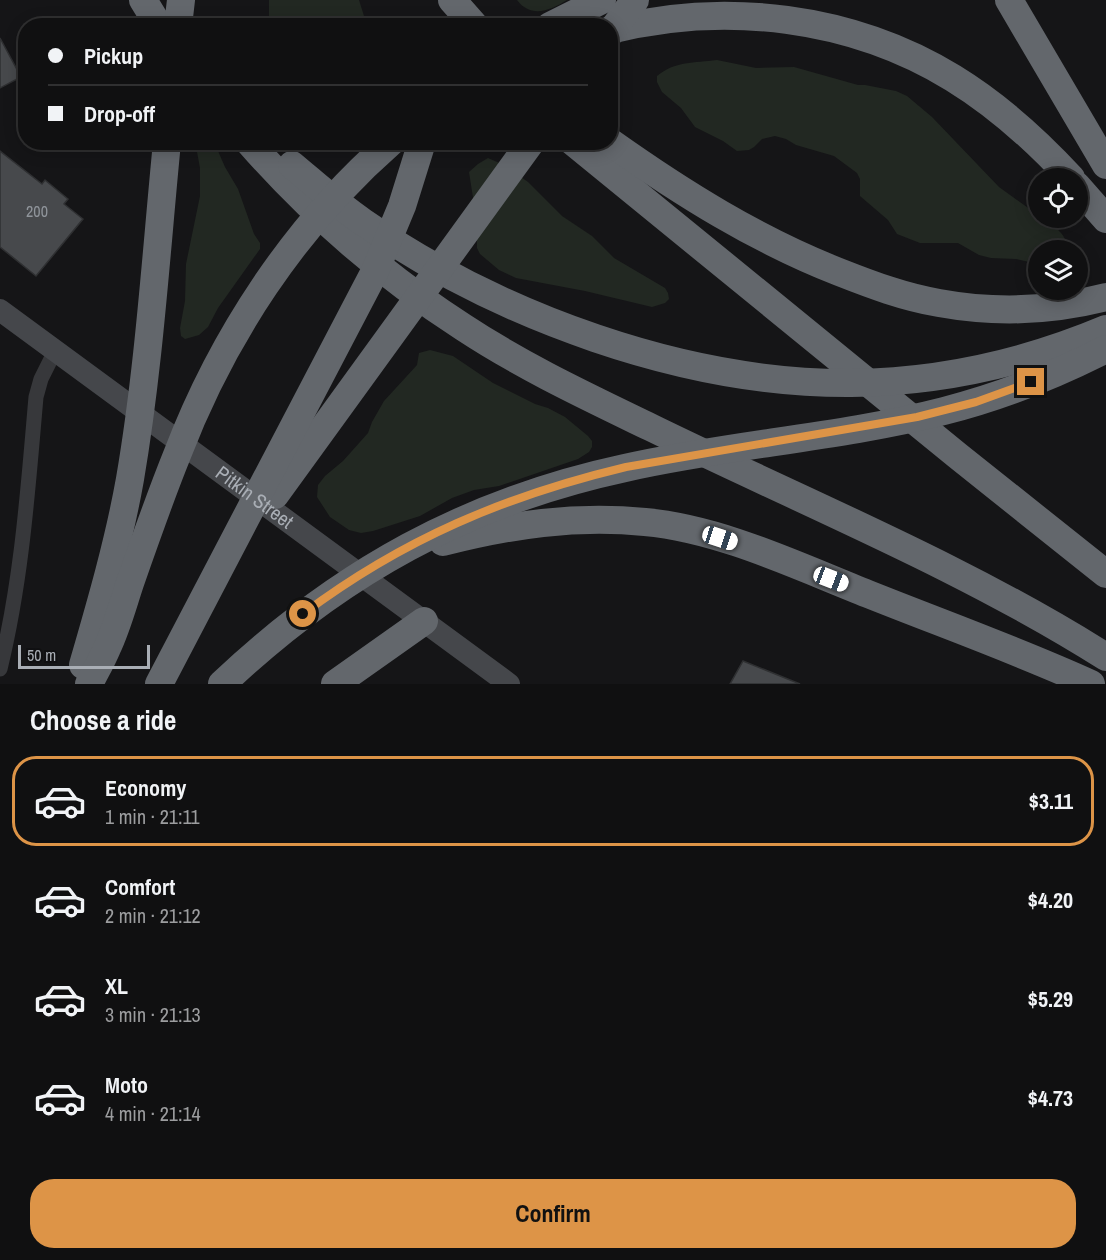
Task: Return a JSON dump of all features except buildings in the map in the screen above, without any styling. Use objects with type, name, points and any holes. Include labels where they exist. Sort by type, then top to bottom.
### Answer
[{"type":"highway","points":[[143,0],[154,18]]},
{"type":"highway","points":[[179,18],[181,0]]},
{"type":"highway","points":[[433,0],[448,18]]},
{"type":"highway","points":[[446,18],[447,0]]},
{"type":"highway","points":[[452,0],[468,18]]},
{"type":"highway","points":[[566,18],[602,0]]},
{"type":"highway","points":[[618,22],[635,0]]},
{"type":"highway","points":[[1009,0],[1106,165]]},
{"type":"highway","points":[[618,30],[648,22],[680,18],[738,16],[769,17],[801,22],[853,34],[917,58],[962,84],[1014,123],[1061,168]]},
{"type":"highway","points":[[618,147],[679,189],[749,230],[828,268],[895,292],[948,304],[997,309],[1058,306],[1106,297]]},
{"type":"highway","points":[[78,684],[116,544],[130,479],[143,386],[166,150]]},
{"type":"highway","points":[[257,150],[313,209],[356,247],[428,304],[486,342],[636,421],[955,572],[1044,620],[1106,657]]},
{"type":"highway","points":[[276,150],[342,206],[381,234],[448,274],[516,307],[585,334],[658,356],[731,372],[795,381],[852,383],[927,378],[1004,363],[1106,329]]},
{"type":"highway","points":[[88,684],[108,647],[173,465],[210,377],[266,285],[302,237],[347,185],[383,150]]},
{"type":"highway","points":[[159,684],[191,622],[274,481],[390,236],[420,150]]},
{"type":"highway","points":[[274,481],[380,349],[525,150]]},
{"type":"highway","points":[[583,150],[1106,574]]},
{"type":"highway","points":[[1088,199],[1106,219]]},
{"type":"highway","points":[[222,684],[274,637],[332,593],[387,558],[446,527],[494,507],[563,483],[626,467],[880,424],[963,406],[1044,377],[1106,349]]},
{"type":"highway","points":[[387,558],[481,533],[551,521],[613,519],[676,526],[758,551],[1091,684]]},
{"type":"highway","points":[[335,684],[424,621]]},
{"type":"main road","name":"Pitkin Street","points":[[0,310],[509,684]]},
{"type":"street","points":[[0,669],[19,571],[36,397],[41,379],[55,351]]},
{"type":"shaded area","points":[[269,0],[359,0],[364,16],[363,18],[269,18]]},
{"type":"shaded area","points":[[517,0],[567,0],[554,7],[535,11],[523,6]]},
{"type":"shaded area","points":[[717,60],[756,68],[794,67],[858,85],[896,91],[907,96],[932,117],[999,187],[1028,208],[1028,228],[1055,228],[1065,240],[1028,240],[1028,262],[979,255],[958,243],[920,243],[897,234],[888,220],[860,196],[860,179],[857,173],[834,156],[775,136],[762,139],[749,150],[737,151],[695,127],[681,108],[662,92],[657,82],[657,76],[664,71],[685,63]]},
{"type":"shaded area","points":[[198,150],[218,151],[238,189],[254,234],[260,243],[260,249],[218,308],[208,327],[199,335],[185,339],[181,336],[180,328],[185,301],[186,264],[200,196],[200,168]]},
{"type":"shaded area","points":[[488,158],[504,165],[528,182],[562,216],[592,236],[614,258],[665,288],[669,299],[665,303],[652,307],[516,278],[499,270],[480,254],[477,248],[477,223],[469,172]]},
{"type":"shaded area","points":[[430,350],[453,356],[493,383],[565,417],[588,436],[592,441],[592,447],[589,452],[578,459],[499,486],[474,490],[452,498],[420,516],[373,531],[361,533],[349,530],[330,517],[317,497],[318,485],[368,433],[384,401],[417,365],[419,353]]},
{"type":"route","points":[[303,614],[383,560],[414,543],[472,515],[540,491],[626,467],[930,414],[976,402],[1031,382]]}]
